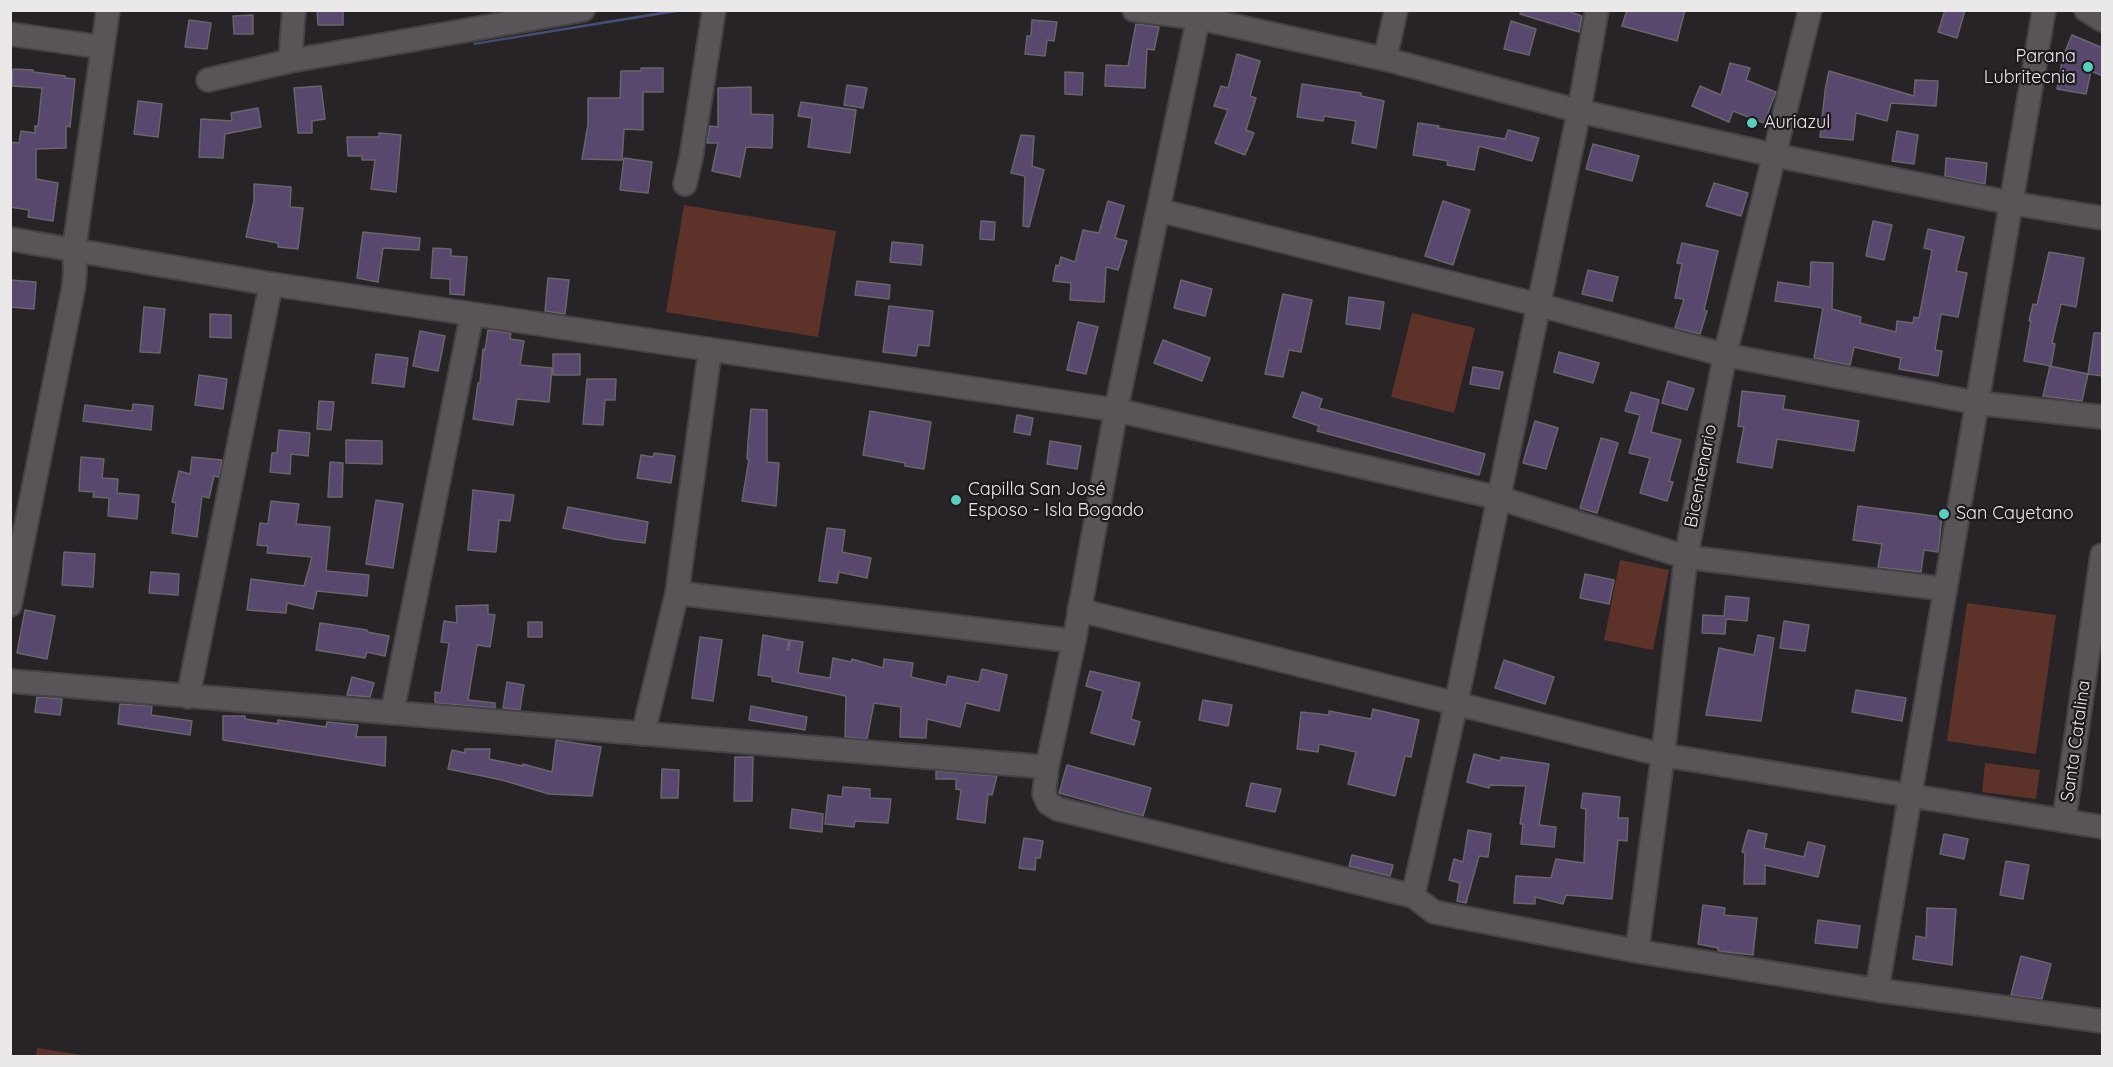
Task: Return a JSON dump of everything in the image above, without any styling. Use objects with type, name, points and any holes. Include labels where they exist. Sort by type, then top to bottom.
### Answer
[{"type":"street","points":[[10,605],[74,285],[74,249],[108,10]]},
{"type":"street","points":[[290,62],[294,10]]},
{"type":"street","points":[[208,80],[290,62],[583,10]]},
{"type":"street","points":[[686,184],[714,10]]},
{"type":"street","points":[[1134,10],[1200,14],[1385,59],[1579,111],[1774,156],[2103,218]]},
{"type":"street","points":[[1385,59],[1396,10]]},
{"type":"street","points":[[1413,896],[1456,704],[1539,305],[1579,111],[1597,10]]},
{"type":"street","name":"Bicentenario","points":[[1637,951],[1686,557],[1725,355],[1810,10]]},
{"type":"street","points":[[1877,990],[2044,10]]},
{"type":"street","points":[[1200,14],[1116,410],[1074,641],[1047,767],[1044,794],[1048,803],[1058,809],[1413,896],[1434,912],[1637,951],[1877,990],[2103,1021]]},
{"type":"street","points":[[10,34],[101,47]]},
{"type":"street","points":[[1158,210],[1539,305],[1725,355],[1978,403],[2103,417]]},
{"type":"street","points":[[10,239],[271,284],[1116,410],[1498,498],[1686,557],[1945,589]]},
{"type":"street","points":[[188,697],[271,284]]},
{"type":"street","points":[[392,713],[472,314]]},
{"type":"street","points":[[643,734],[677,593],[710,350]]},
{"type":"street","name":"Santa Catalina","points":[[2064,821],[2098,620],[2103,555]]},
{"type":"street","points":[[677,593],[1074,641]]},
{"type":"street","points":[[1079,610],[1663,755],[2103,827]]},
{"type":"street","points":[[10,681],[1047,767]]},
{"type":"shaded area","points":[[684,205],[836,231],[818,337],[666,312]]},
{"type":"shaded area","points":[[1412,313],[1475,328],[1454,413],[1391,397]]},
{"type":"shaded area","points":[[1620,560],[1669,570],[1653,650],[1604,640]]},
{"type":"shaded area","points":[[1967,603],[2056,615],[2036,754],[1947,741]]},
{"type":"shaded area","points":[[1985,763],[2040,770],[2036,799],[1982,792]]},
{"type":"shaded area","points":[[37,1048],[90,1056],[36,1056]]},
{"type":"water","points":[[672,10],[684,11],[474,45],[473,43]]},
{"type":"building","points":[[317,10],[343,10],[343,25],[318,25]]},
{"type":"building","points":[[1521,10],[1564,10],[1582,16],[1579,32],[1520,14]]},
{"type":"building","points":[[1627,10],[1685,10],[1677,41],[1622,26]]},
{"type":"building","points":[[1945,10],[1965,10],[1957,38],[1938,32]]},
{"type":"building","points":[[253,15],[253,34],[234,34],[233,16]]},
{"type":"building","points":[[189,20],[211,23],[207,49],[185,47]]},
{"type":"building","points":[[1032,20],[1057,22],[1054,41],[1047,40],[1045,56],[1025,54],[1027,36],[1031,36]]},
{"type":"building","points":[[1511,21],[1536,29],[1529,55],[1504,49]]},
{"type":"building","points":[[1136,24],[1159,27],[1154,50],[1147,49],[1145,88],[1105,86],[1106,65],[1128,66]]},
{"type":"building","points":[[2072,35],[2103,48],[2103,76],[2091,71],[2086,94],[2057,89],[2063,57]]},
{"type":"building","points":[[1237,54],[1260,61],[1250,96],[1256,98],[1246,130],[1254,133],[1245,155],[1215,143],[1228,110],[1214,106],[1221,86],[1228,88]]},
{"type":"building","points":[[1730,63],[1750,68],[1746,80],[1776,92],[1764,123],[1733,111],[1729,122],[1692,106],[1700,86],[1721,95]]},
{"type":"building","points":[[641,68],[663,68],[663,92],[643,92],[643,130],[624,129],[622,160],[582,159],[588,125],[588,98],[620,98],[621,71],[641,71]]},
{"type":"building","points":[[13,69],[33,70],[33,72],[75,79],[70,127],[66,126],[66,148],[36,149],[36,179],[58,183],[53,221],[28,217],[29,210],[10,207],[10,142],[19,143],[21,131],[35,133],[35,126],[38,126],[42,88],[12,86]]},
{"type":"building","points":[[1829,71],[1914,96],[1915,80],[1938,81],[1936,106],[1891,103],[1887,121],[1856,113],[1853,140],[1820,137]]},
{"type":"building","points":[[1065,72],[1083,73],[1082,95],[1065,94]]},
{"type":"building","points":[[1302,84],[1361,93],[1361,96],[1384,101],[1376,148],[1352,143],[1356,121],[1324,116],[1323,121],[1297,117]]},
{"type":"building","points":[[847,85],[867,88],[863,108],[844,105]]},
{"type":"building","points":[[321,86],[325,119],[312,121],[312,133],[298,133],[294,88]]},
{"type":"building","points":[[751,87],[751,114],[773,115],[772,148],[746,147],[740,177],[712,171],[718,143],[707,143],[710,126],[718,127],[718,88]]},
{"type":"building","points":[[138,101],[162,104],[158,137],[134,134]]},
{"type":"building","points":[[801,102],[856,110],[850,153],[808,147],[812,118],[798,116]]},
{"type":"building","points":[[258,108],[261,127],[225,134],[223,158],[199,157],[201,119],[232,121],[231,113]]},
{"type":"building","points":[[1418,123],[1505,139],[1508,130],[1539,138],[1532,161],[1479,146],[1474,170],[1447,165],[1448,161],[1413,155]]},
{"type":"building","points":[[1897,131],[1918,135],[1914,164],[1892,161]]},
{"type":"building","points":[[379,133],[401,135],[396,192],[371,189],[375,160],[362,160],[362,156],[348,156],[347,137],[379,137]]},
{"type":"building","points":[[1021,135],[1034,136],[1032,166],[1044,170],[1029,227],[1023,226],[1025,176],[1011,173]]},
{"type":"building","points":[[1593,144],[1639,156],[1632,181],[1586,169]]},
{"type":"building","points":[[624,158],[652,162],[648,193],[620,190]]},
{"type":"building","points":[[1946,158],[1987,163],[1985,184],[1945,176]]},
{"type":"building","points":[[1714,183],[1748,193],[1741,216],[1706,206]]},
{"type":"building","points":[[254,184],[291,187],[290,207],[303,208],[298,249],[278,247],[278,243],[246,237],[254,201]]},
{"type":"building","points":[[1108,201],[1124,206],[1115,238],[1127,241],[1118,270],[1106,267],[1104,302],[1070,300],[1071,283],[1053,281],[1056,265],[1059,266],[1061,257],[1075,262],[1083,230],[1099,233]]},
{"type":"building","points":[[1443,201],[1470,210],[1453,265],[1425,256]]},
{"type":"building","points":[[981,221],[995,222],[994,240],[980,239]]},
{"type":"building","points":[[1873,221],[1892,225],[1884,260],[1866,256]]},
{"type":"building","points":[[1928,229],[1964,237],[1956,271],[1967,273],[1958,317],[1941,314],[1935,350],[1942,351],[1938,376],[1899,369],[1901,358],[1854,347],[1850,365],[1814,358],[1823,308],[1775,301],[1778,282],[1810,287],[1811,262],[1833,263],[1832,309],[1861,317],[1860,323],[1896,332],[1897,321],[1913,323],[1914,317],[1919,318],[1932,250],[1924,248]]},
{"type":"building","points":[[363,232],[420,238],[419,250],[383,248],[378,282],[357,278]]},
{"type":"building","points":[[892,242],[923,245],[921,265],[890,262]]},
{"type":"building","points":[[1682,243],[1718,251],[1704,310],[1707,311],[1700,334],[1675,328],[1684,299],[1675,298],[1682,264],[1677,263]]},
{"type":"building","points":[[433,248],[451,249],[451,256],[467,257],[464,295],[450,294],[450,279],[431,278]]},
{"type":"building","points":[[2049,252],[2084,258],[2076,307],[2061,304],[2052,343],[2055,344],[2051,366],[2024,361],[2031,321],[2029,321],[2033,304],[2037,305]]},
{"type":"building","points":[[1588,270],[1618,277],[1612,301],[1582,294]]},
{"type":"building","points":[[548,278],[569,280],[565,314],[545,311]]},
{"type":"building","points":[[10,280],[36,282],[34,309],[10,307]]},
{"type":"building","points":[[1181,280],[1212,289],[1205,316],[1174,308]]},
{"type":"building","points":[[857,281],[890,285],[889,299],[855,295]]},
{"type":"building","points":[[1283,294],[1312,300],[1301,352],[1289,350],[1283,377],[1265,374]]},
{"type":"building","points":[[1349,297],[1384,302],[1380,329],[1346,324]]},
{"type":"building","points":[[889,306],[933,311],[929,346],[918,345],[916,356],[883,352]]},
{"type":"building","points":[[144,307],[165,309],[160,353],[140,352]]},
{"type":"building","points":[[210,314],[231,315],[231,338],[210,337]]},
{"type":"building","points":[[1078,322],[1098,327],[1086,374],[1067,370]]},
{"type":"building","points":[[488,330],[511,333],[510,339],[524,341],[520,365],[552,368],[549,402],[517,399],[513,425],[473,419]]},
{"type":"building","points":[[420,331],[445,336],[438,371],[413,366]]},
{"type":"building","points":[[2094,333],[2103,333],[2103,376],[2088,374]]},
{"type":"building","points":[[1163,340],[1210,358],[1202,381],[1154,363]]},
{"type":"building","points":[[1559,352],[1599,363],[1593,383],[1554,372]]},
{"type":"building","points":[[376,354],[408,358],[404,387],[372,383]]},
{"type":"building","points":[[553,354],[580,354],[580,375],[553,375]]},
{"type":"building","points":[[2050,366],[2088,374],[2082,401],[2043,396]]},
{"type":"building","points":[[1473,367],[1503,372],[1499,389],[1470,384]]},
{"type":"building","points":[[199,375],[227,379],[223,409],[195,405]]},
{"type":"building","points":[[587,379],[616,379],[615,400],[605,400],[603,425],[583,424]]},
{"type":"building","points":[[1668,381],[1694,389],[1687,410],[1662,403]]},
{"type":"building","points":[[1742,391],[1785,396],[1783,409],[1859,421],[1854,451],[1777,439],[1772,468],[1737,462],[1744,427],[1738,426]]},
{"type":"building","points":[[1302,392],[1322,399],[1319,408],[1485,454],[1479,475],[1317,431],[1319,426],[1293,417]]},
{"type":"building","points":[[1631,392],[1659,400],[1651,432],[1681,440],[1669,481],[1673,482],[1667,501],[1640,493],[1650,458],[1629,453],[1640,415],[1625,411]]},
{"type":"building","points":[[319,401],[334,402],[331,430],[317,429]]},
{"type":"building","points":[[133,404],[153,406],[151,430],[83,421],[85,405],[132,411]]},
{"type":"building","points":[[751,409],[767,410],[767,462],[779,463],[776,506],[742,501],[749,459],[747,459]]},
{"type":"building","points":[[870,411],[931,422],[924,469],[863,455]]},
{"type":"building","points":[[1017,415],[1033,418],[1030,435],[1014,432]]},
{"type":"building","points":[[1535,421],[1558,428],[1546,469],[1523,463]]},
{"type":"building","points":[[279,430],[310,433],[308,456],[291,454],[290,474],[270,472],[272,453],[277,453]]},
{"type":"building","points":[[1601,438],[1618,443],[1597,513],[1580,508]]},
{"type":"building","points":[[346,440],[382,441],[382,464],[346,463]]},
{"type":"building","points":[[1050,441],[1081,446],[1077,469],[1047,464]]},
{"type":"building","points":[[654,453],[675,456],[671,483],[637,478],[641,455],[653,457]]},
{"type":"building","points":[[81,457],[104,459],[102,478],[118,479],[117,493],[139,495],[137,519],[108,516],[109,498],[93,497],[94,492],[79,491]]},
{"type":"building","points":[[192,457],[222,460],[219,477],[214,476],[209,498],[202,496],[197,537],[172,533],[176,503],[172,502],[179,471],[190,474]]},
{"type":"building","points":[[330,462],[343,463],[342,497],[328,497]]},
{"type":"building","points":[[473,490],[514,495],[510,521],[499,520],[496,552],[468,550]]},
{"type":"building","points":[[376,500],[403,504],[393,568],[366,564]]},
{"type":"building","points":[[271,501],[299,504],[296,524],[330,527],[326,571],[369,575],[367,596],[317,591],[313,609],[287,603],[286,613],[247,610],[251,579],[304,586],[312,557],[267,553],[268,546],[257,545],[260,523],[268,524]]},
{"type":"building","points":[[1858,506],[1942,517],[1938,552],[1924,550],[1921,572],[1878,567],[1882,544],[1853,540]]},
{"type":"building","points":[[568,507],[648,522],[645,543],[563,528]]},
{"type":"building","points":[[827,528],[845,530],[842,552],[871,558],[867,578],[839,572],[837,583],[819,581]]},
{"type":"building","points":[[64,552],[95,554],[93,587],[62,585]]},
{"type":"building","points":[[151,572],[179,574],[178,595],[149,593]]},
{"type":"building","points":[[1585,574],[1614,580],[1609,604],[1580,598]]},
{"type":"building","points":[[1726,596],[1749,598],[1747,621],[1726,619],[1725,634],[1702,633],[1703,615],[1724,616]]},
{"type":"building","points":[[488,605],[488,614],[495,615],[490,647],[477,645],[468,700],[495,703],[495,708],[435,703],[435,692],[441,693],[449,643],[441,642],[444,621],[457,623],[456,606]]},
{"type":"building","points":[[25,610],[55,616],[47,659],[17,653]]},
{"type":"building","points":[[1784,621],[1809,625],[1805,651],[1780,648]]},
{"type":"building","points":[[528,622],[542,622],[542,637],[528,637]]},
{"type":"building","points":[[320,623],[367,630],[367,632],[389,636],[385,656],[367,652],[365,658],[316,650]]},
{"type":"building","points":[[763,635],[789,640],[787,650],[789,650],[790,640],[803,642],[798,673],[830,678],[833,658],[851,662],[852,659],[883,668],[884,659],[913,663],[911,677],[946,685],[948,676],[979,682],[982,669],[1007,675],[999,711],[966,703],[960,727],[927,719],[926,738],[900,737],[901,707],[874,703],[867,739],[845,737],[846,696],[772,681],[772,677],[758,675]]},
{"type":"building","points":[[1758,635],[1774,638],[1761,721],[1706,715],[1719,648],[1754,655]]},
{"type":"building","points":[[700,637],[722,640],[713,701],[692,698]]},
{"type":"building","points":[[1504,660],[1554,677],[1545,704],[1495,688]]},
{"type":"building","points":[[1090,671],[1140,683],[1131,719],[1140,722],[1134,745],[1091,733],[1103,691],[1086,686]]},
{"type":"building","points":[[352,677],[374,683],[370,697],[347,695]]},
{"type":"building","points":[[507,682],[524,685],[520,710],[503,708]]},
{"type":"building","points":[[1856,690],[1906,698],[1902,721],[1852,712]]},
{"type":"building","points":[[37,697],[62,699],[60,715],[35,712]]},
{"type":"building","points":[[1203,700],[1232,705],[1228,726],[1199,720]]},
{"type":"building","points":[[120,704],[152,706],[151,715],[192,721],[190,735],[118,724]]},
{"type":"building","points":[[751,706],[807,717],[805,730],[749,720]]},
{"type":"building","points":[[1373,709],[1419,720],[1411,757],[1405,756],[1395,796],[1348,784],[1356,752],[1319,744],[1318,752],[1297,749],[1301,712],[1329,715],[1329,711],[1371,719]]},
{"type":"building","points":[[223,716],[245,716],[245,719],[278,724],[278,720],[326,727],[327,722],[358,725],[356,737],[386,737],[385,766],[223,740]]},
{"type":"building","points":[[556,740],[601,747],[592,796],[549,794],[502,780],[448,769],[452,750],[465,753],[465,749],[490,749],[489,759],[523,766],[523,764],[552,772]]},
{"type":"building","points":[[1474,754],[1500,761],[1501,757],[1549,764],[1539,825],[1556,827],[1554,847],[1521,844],[1523,824],[1520,824],[1526,786],[1490,785],[1489,788],[1467,782]]},
{"type":"building","points":[[735,757],[753,757],[752,801],[734,801]]},
{"type":"building","points":[[1067,765],[1151,788],[1143,816],[1059,793]]},
{"type":"building","points":[[662,769],[679,770],[678,798],[661,798]]},
{"type":"building","points":[[936,771],[997,776],[992,795],[988,794],[985,823],[957,819],[961,790],[956,789],[956,779],[936,779]]},
{"type":"building","points":[[1251,783],[1281,789],[1275,812],[1246,806]]},
{"type":"building","points":[[843,787],[870,789],[870,798],[891,799],[888,823],[855,821],[854,827],[825,824],[828,795],[842,797]]},
{"type":"building","points":[[1583,793],[1620,797],[1618,818],[1628,818],[1627,841],[1618,840],[1612,899],[1566,895],[1563,904],[1535,897],[1535,904],[1514,903],[1516,876],[1551,878],[1556,859],[1584,863],[1586,809],[1581,808]]},
{"type":"building","points":[[792,809],[823,814],[822,832],[790,828]]},
{"type":"building","points":[[1468,830],[1491,834],[1488,857],[1479,856],[1466,903],[1457,901],[1460,883],[1449,880],[1454,859],[1463,862]]},
{"type":"building","points":[[1748,830],[1767,834],[1764,848],[1804,857],[1808,842],[1825,846],[1818,877],[1765,865],[1765,884],[1744,884],[1745,853],[1742,852]]},
{"type":"building","points":[[1944,834],[1968,839],[1964,859],[1940,854]]},
{"type":"building","points":[[1024,838],[1043,841],[1040,858],[1036,858],[1035,870],[1019,868]]},
{"type":"building","points":[[1352,855],[1393,865],[1390,876],[1349,866]]},
{"type":"building","points":[[2006,861],[2029,865],[2023,899],[2000,895]]},
{"type":"building","points":[[1703,905],[1725,908],[1724,915],[1757,918],[1753,955],[1718,951],[1718,948],[1698,944]]},
{"type":"building","points":[[1927,908],[1956,909],[1952,965],[1913,959],[1916,936],[1926,938]]},
{"type":"building","points":[[1818,920],[1860,926],[1857,948],[1815,943]]},
{"type":"building","points":[[2021,956],[2051,964],[2042,999],[2011,995]]},
{"type":"place","name":"Parana Lubritecnia","points":[[2088,67]]},
{"type":"place","name":"Auriazul","points":[[1752,123]]},
{"type":"place","name":"Capilla San José Esposo - Isla Bogado","points":[[956,500]]},
{"type":"place","name":"San Cayetano","points":[[1944,514]]}]
